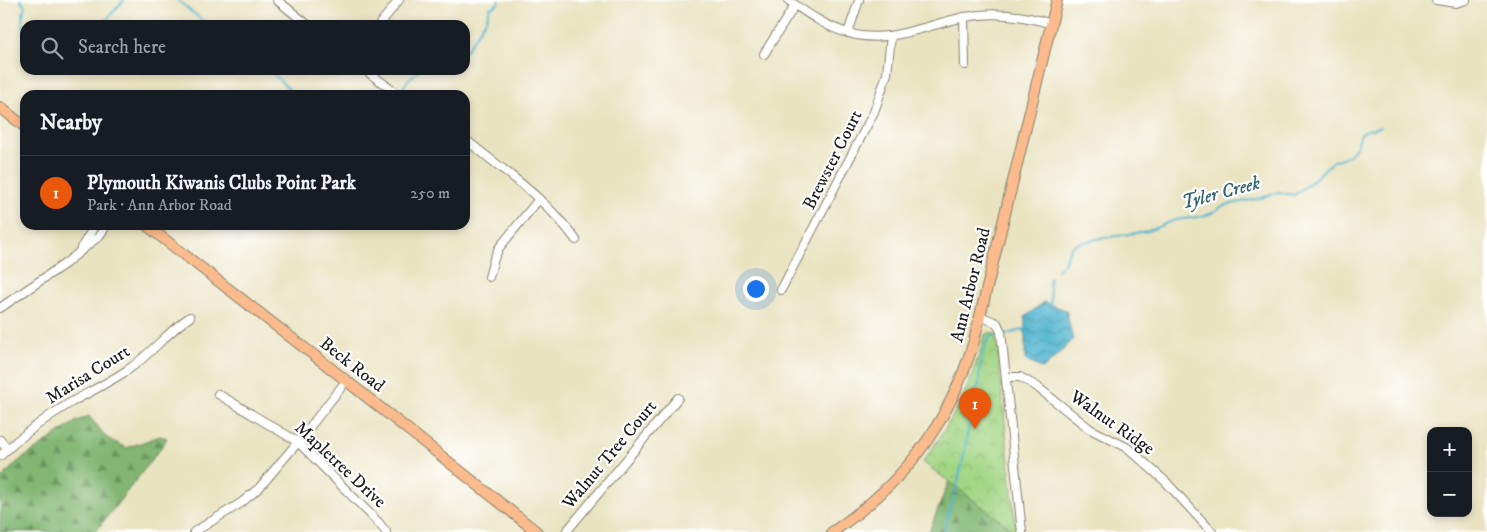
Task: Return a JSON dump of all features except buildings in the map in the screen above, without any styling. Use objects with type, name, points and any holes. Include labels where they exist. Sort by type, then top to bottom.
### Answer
[{"type":"main road","name":"Ann Arbor Road","points":[[832,532],[882,493],[901,473],[927,441],[949,406],[960,381],[972,348],[1058,0]]},
{"type":"main road","points":[[0,106],[20,123]]},
{"type":"main road","name":"Beck Road","points":[[152,230],[537,532]]},
{"type":"street","points":[[277,0],[302,20]]},
{"type":"street","points":[[383,20],[399,0]]},
{"type":"street","points":[[848,33],[859,0]]},
{"type":"street","points":[[1436,0],[1456,3],[1466,0]]},
{"type":"street","points":[[764,54],[791,2],[825,24],[848,33],[869,37],[891,36],[964,17],[1005,14],[1028,17],[1052,24]]},
{"type":"street","points":[[964,17],[966,65]]},
{"type":"street","name":"Brewster Court","points":[[781,290],[874,112],[886,74],[891,36]]},
{"type":"street","points":[[372,75],[392,90]]},
{"type":"street","points":[[470,144],[539,199],[556,215],[576,240]]},
{"type":"street","points":[[490,277],[494,259],[500,248],[539,199]]},
{"type":"street","points":[[81,250],[92,230]]},
{"type":"street","points":[[0,308],[66,263],[99,236],[103,230]]},
{"type":"street","points":[[980,316],[997,323],[1001,335],[1022,532]]},
{"type":"street","name":"Marisa Court","points":[[0,456],[53,414],[134,366],[175,327],[190,317]]},
{"type":"street","name":"Walnut Ridge","points":[[1006,377],[1020,377],[1036,386],[1090,429],[1128,448],[1166,482],[1212,532]]},
{"type":"street","points":[[194,532],[241,504],[253,494],[266,481],[346,381]]},
{"type":"street","name":"Mapletree Drive","points":[[218,394],[298,442],[386,532]]},
{"type":"street","name":"Walnut Tree Court","points":[[566,532],[678,398]]},
{"type":"street","points":[[0,440],[7,449]]},
{"type":"green space","points":[[988,333],[996,335],[1016,532],[923,462],[957,408],[973,373],[985,335]]},
{"type":"green space","points":[[89,416],[107,438],[126,448],[160,436],[167,438],[95,532],[0,532],[0,479],[16,463],[75,422]]},
{"type":"green space","points":[[949,481],[1016,532],[929,532]]},
{"type":"water","points":[[1044,302],[1066,310],[1073,340],[1043,369],[1025,360],[1025,317]]},
{"type":"waterway","points":[[20,0],[25,6],[22,20]]},
{"type":"waterway","points":[[106,20],[124,0]]},
{"type":"waterway","points":[[177,0],[202,20]]},
{"type":"waterway","points":[[470,44],[486,20],[490,8],[498,4],[499,0]]},
{"type":"waterway","points":[[274,75],[290,90]]},
{"type":"waterway","points":[[403,88],[414,75]]},
{"type":"waterway","name":"Tyler Creek","points":[[1057,270],[1063,265],[1071,247],[1076,244],[1148,231],[1175,220],[1205,216],[1222,206],[1261,198],[1271,194],[1294,195],[1333,161],[1349,156],[1357,145],[1361,134],[1367,130],[1381,127]]},
{"type":"waterway","name":"Tyler Creek","points":[[1050,278],[1050,305]]},
{"type":"waterway","name":"Tyler Creek","points":[[1004,335],[1026,329]]},
{"type":"waterway","name":"Tyler Creek","points":[[945,532],[948,512],[955,494],[965,451],[970,413],[969,401],[979,384],[983,352],[989,337],[999,335]]},
{"type":"place","name":"Plymouth Kiwanis Clubs Point Park","points":[[975,429]]}]
